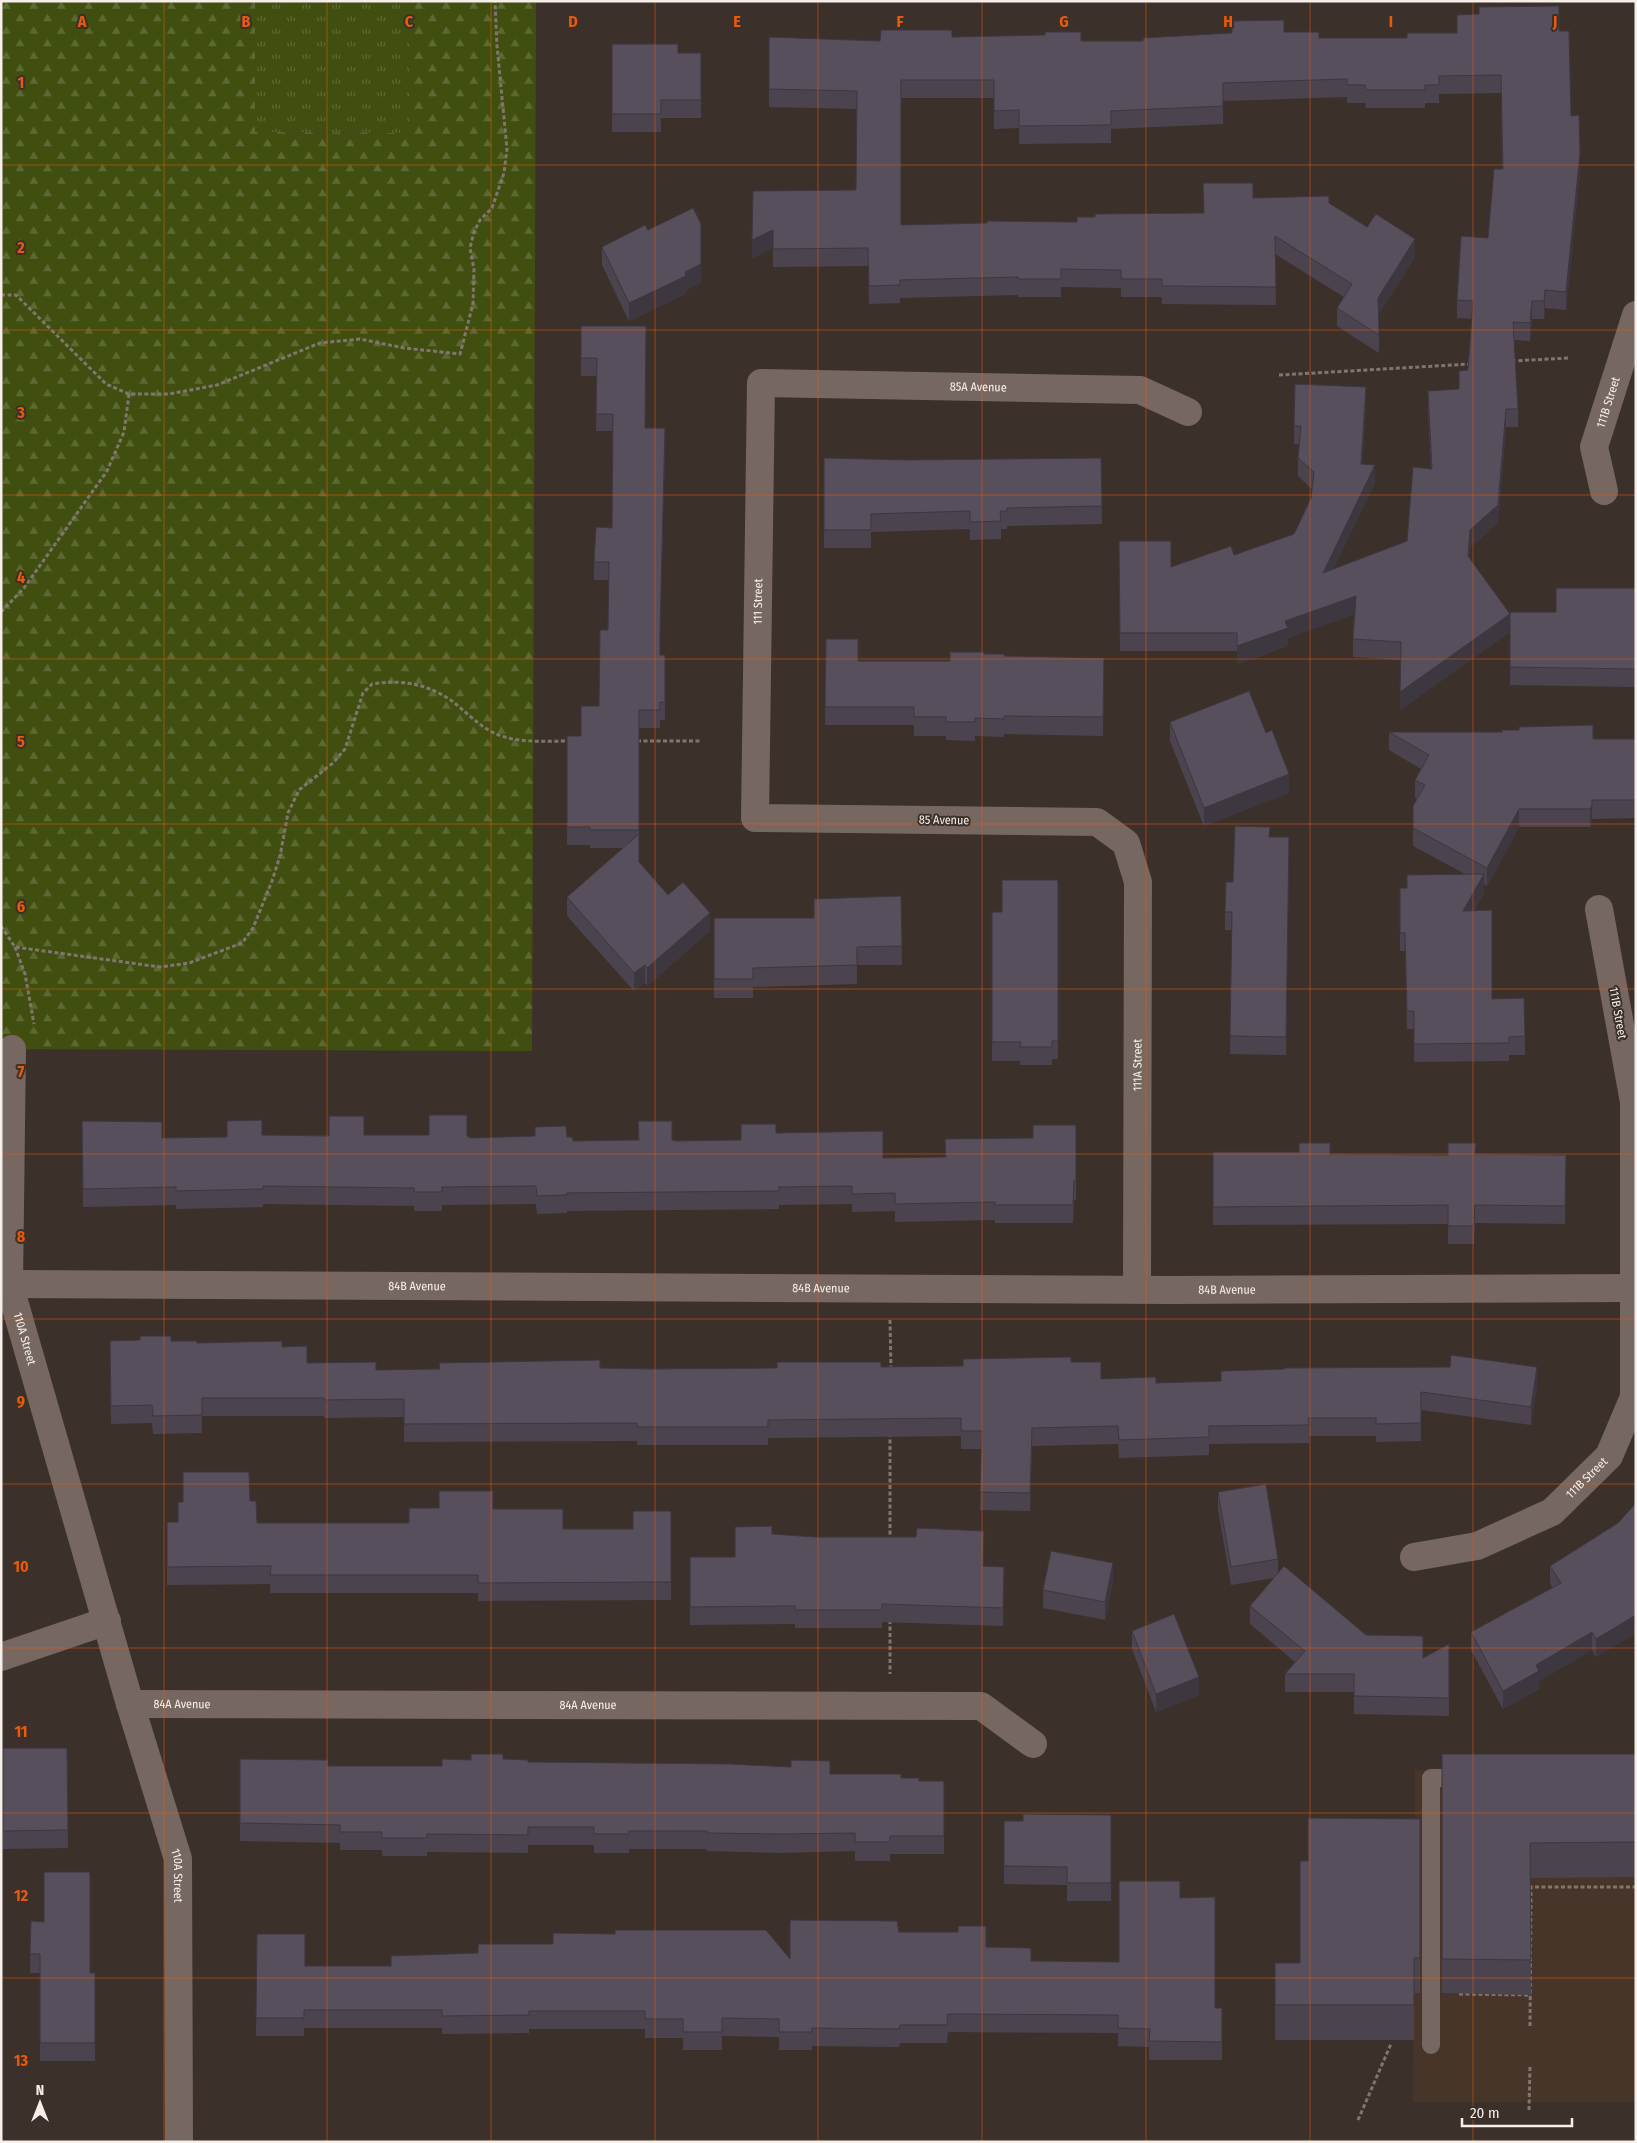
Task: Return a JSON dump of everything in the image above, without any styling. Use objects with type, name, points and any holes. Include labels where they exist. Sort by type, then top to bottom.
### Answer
[{"type":"street","name":"111B Street","points":[[1604,491],[1594,447],[1636,315]]},
{"type":"street","name":"85A Avenue","points":[[761,383],[1140,390],[1188,412]]},
{"type":"street","name":"111 Street","points":[[755,818],[761,383]]},
{"type":"street","name":"85 Avenue","points":[[755,818],[1097,822],[1126,843]]},
{"type":"street","name":"111A Street","points":[[1126,843],[1138,882],[1137,1289]]},
{"type":"street","name":"111B Street","points":[[1414,1557],[1477,1546],[1552,1512],[1609,1456],[1634,1397],[1634,1102],[1599,910]]},
{"type":"street","name":"110A Street","points":[[12,1049],[9,1284],[130,1704],[178,1859],[178,2142]]},
{"type":"street","name":"84B Avenue","points":[[9,1284],[1137,1289],[1634,1288]]},
{"type":"street","points":[[1,1657],[107,1621]]},
{"type":"street","name":"84A Avenue","points":[[130,1704],[981,1706],[1033,1744]]},
{"type":"lane","points":[[1430,2046],[1430,1778],[1479,1778]]},
{"type":"path","points":[[1,295],[16,295],[106,384],[129,394],[169,394],[217,385],[320,343],[360,339],[404,348],[460,354],[473,304],[474,269],[470,248],[480,220],[492,208],[504,173],[507,149],[497,46],[495,1]]},
{"type":"path","points":[[1511,361],[1569,358]]},
{"type":"path","points":[[1279,375],[1472,364]]},
{"type":"path","points":[[1,612],[24,588],[108,471],[124,432],[129,394]]},
{"type":"path","points":[[15,947],[160,967],[189,963],[242,942],[253,928],[272,881],[280,856],[288,813],[299,790],[333,763],[345,748],[363,693],[372,684],[403,682],[428,688],[451,700],[491,731],[508,738],[534,741],[573,741]]},
{"type":"path","points":[[632,741],[700,741]]},
{"type":"path","points":[[1,926],[15,947],[25,974],[34,1033]]},
{"type":"path","points":[[890,1317],[891,1374]]},
{"type":"path","points":[[890,1424],[890,1544]]},
{"type":"path","points":[[890,1614],[890,1680]]},
{"type":"path","points":[[1530,2026],[1531,1887],[1636,1886]]},
{"type":"path","points":[[1455,1994],[1530,1995]]},
{"type":"path","points":[[1358,2120],[1391,2044]]},
{"type":"path","points":[[1528,2110],[1530,2065]]},
{"type":"shaded area","points":[[1415,1770],[1636,1771],[1636,2102],[1413,2102]]},
{"type":"green space","points":[[1,1],[255,1],[255,132],[409,133],[410,1],[536,1],[532,1051],[1,1049]]},
{"type":"green space","points":[[255,1],[410,1],[410,133],[255,132]]},
{"type":"building","points":[[1559,6],[1559,31],[1569,31],[1571,116],[1579,115],[1580,153],[1566,292],[1545,290],[1544,301],[1532,301],[1530,323],[1513,322],[1518,409],[1506,409],[1498,505],[1470,530],[1468,556],[1510,614],[1400,692],[1401,642],[1353,639],[1356,596],[1285,621],[1288,628],[1237,646],[1237,633],[1120,633],[1119,541],[1171,541],[1171,567],[1231,546],[1234,555],[1294,534],[1311,498],[1314,472],[1298,458],[1301,426],[1294,426],[1295,384],[1366,387],[1361,464],[1375,465],[1323,573],[1407,541],[1413,467],[1432,469],[1428,391],[1459,389],[1459,371],[1468,370],[1473,301],[1457,300],[1461,236],[1488,238],[1494,169],[1503,169],[1501,75],[1439,76],[1439,85],[1425,85],[1425,90],[1366,90],[1365,85],[1347,85],[1347,79],[1223,83],[1223,106],[1111,111],[1111,125],[1019,126],[1019,110],[994,111],[994,80],[901,80],[901,225],[987,223],[987,221],[1077,222],[1077,217],[1095,217],[1095,214],[1204,213],[1203,183],[1253,183],[1253,198],[1329,196],[1329,203],[1367,227],[1376,214],[1415,239],[1378,298],[1379,335],[1337,308],[1352,284],[1275,236],[1276,287],[1162,286],[1162,279],[1121,279],[1121,270],[1061,269],[1061,279],[1018,279],[1018,277],[900,280],[900,285],[869,286],[868,248],[773,249],[773,230],[752,240],[753,191],[856,190],[857,91],[769,89],[769,37],[880,41],[881,30],[952,30],[952,37],[1045,35],[1045,32],[1081,32],[1081,41],[1143,41],[1143,38],[1232,33],[1232,21],[1284,20],[1284,32],[1319,32],[1319,38],[1407,38],[1407,33],[1457,33],[1457,15],[1479,14],[1479,7]]},
{"type":"building","points":[[612,44],[678,44],[678,53],[701,53],[701,100],[661,100],[661,114],[612,114]]},
{"type":"building","points":[[693,208],[701,224],[701,264],[685,272],[686,276],[629,303],[602,247],[645,225],[648,230]]},
{"type":"building","points":[[581,326],[646,326],[645,428],[665,428],[660,655],[665,655],[665,702],[660,702],[660,710],[639,710],[639,830],[590,830],[590,827],[567,827],[567,736],[581,736],[581,706],[599,706],[600,630],[608,630],[609,562],[594,562],[596,527],[612,528],[613,414],[596,414],[597,358],[581,358]]},
{"type":"building","points":[[824,458],[907,460],[1101,458],[1102,506],[1007,508],[1007,511],[1000,511],[1001,521],[970,522],[970,511],[871,514],[871,530],[824,530]]},
{"type":"building","points":[[1556,588],[1636,588],[1636,669],[1510,667],[1510,612],[1556,612]]},
{"type":"building","points":[[826,639],[858,639],[858,661],[950,661],[950,652],[984,652],[984,654],[1004,654],[1004,656],[1104,658],[1103,717],[1004,716],[1004,719],[975,718],[975,722],[946,722],[946,717],[914,717],[914,707],[825,707]]},
{"type":"building","points":[[1249,691],[1266,733],[1272,730],[1289,774],[1204,808],[1170,722]]},
{"type":"building","points":[[1593,725],[1593,739],[1636,739],[1636,800],[1592,800],[1590,809],[1519,809],[1487,868],[1413,828],[1413,806],[1425,785],[1415,780],[1429,755],[1389,732],[1502,732],[1502,730],[1519,730],[1519,727]]},
{"type":"building","points":[[1235,826],[1270,827],[1269,837],[1289,837],[1286,1037],[1230,1036],[1232,912],[1225,912],[1226,882],[1233,882]]},
{"type":"building","points":[[639,834],[639,862],[668,895],[683,882],[710,913],[647,968],[645,965],[634,973],[567,897]]},
{"type":"building","points":[[1484,874],[1463,911],[1492,910],[1492,999],[1524,998],[1525,1036],[1509,1037],[1509,1043],[1414,1044],[1414,1011],[1407,1011],[1405,933],[1400,933],[1400,888],[1407,888],[1407,875]]},
{"type":"building","points":[[1002,880],[1058,880],[1058,1041],[1052,1041],[1052,1047],[1020,1047],[1021,1042],[992,1042],[992,912],[1002,912]]},
{"type":"building","points":[[901,896],[902,946],[857,947],[857,965],[753,968],[753,979],[714,979],[714,918],[814,918],[814,899]]},
{"type":"building","points":[[429,1115],[467,1115],[467,1136],[470,1138],[535,1136],[535,1127],[566,1126],[567,1137],[572,1137],[573,1141],[639,1140],[638,1121],[672,1121],[672,1140],[676,1141],[741,1140],[741,1124],[776,1124],[776,1133],[883,1131],[883,1158],[946,1157],[945,1139],[1033,1138],[1033,1125],[1076,1125],[1076,1181],[1074,1181],[1073,1205],[995,1205],[995,1202],[895,1204],[895,1193],[852,1194],[852,1186],[779,1187],[779,1191],[567,1193],[567,1195],[537,1196],[536,1186],[442,1187],[442,1192],[414,1192],[414,1188],[263,1186],[263,1189],[176,1191],[176,1187],[83,1189],[82,1121],[162,1122],[162,1138],[227,1137],[227,1121],[262,1120],[262,1135],[329,1136],[329,1116],[364,1116],[364,1135],[429,1135]]},
{"type":"building","points":[[1299,1143],[1330,1143],[1330,1154],[1448,1155],[1448,1143],[1476,1143],[1475,1154],[1566,1155],[1565,1206],[1475,1205],[1474,1226],[1448,1226],[1448,1205],[1213,1207],[1213,1152],[1299,1152]]},
{"type":"building","points":[[140,1336],[171,1336],[171,1341],[197,1341],[197,1343],[282,1341],[282,1347],[307,1346],[307,1363],[376,1362],[376,1370],[440,1369],[439,1363],[600,1360],[600,1368],[651,1369],[777,1368],[777,1362],[881,1362],[881,1367],[963,1366],[963,1359],[1071,1357],[1071,1362],[1101,1362],[1101,1379],[1156,1377],[1156,1383],[1221,1381],[1221,1371],[1284,1368],[1450,1367],[1451,1355],[1537,1367],[1531,1407],[1421,1392],[1421,1423],[1376,1424],[1376,1418],[1308,1418],[1309,1425],[1209,1426],[1209,1437],[1119,1440],[1118,1426],[1032,1428],[1030,1493],[980,1492],[982,1431],[961,1431],[961,1418],[768,1420],[768,1427],[637,1427],[637,1423],[404,1424],[404,1399],[324,1400],[324,1398],[202,1398],[202,1415],[153,1416],[152,1405],[111,1406],[110,1341],[140,1340]]},
{"type":"building","points":[[183,1472],[249,1472],[250,1501],[256,1501],[257,1523],[409,1523],[409,1508],[439,1508],[439,1491],[493,1491],[493,1509],[563,1509],[563,1529],[633,1529],[633,1511],[671,1511],[671,1582],[478,1583],[478,1575],[270,1575],[271,1566],[167,1567],[167,1522],[178,1522],[178,1502],[183,1502]]},
{"type":"building","points":[[1266,1484],[1278,1559],[1231,1567],[1218,1492]]},
{"type":"building","points":[[1636,1503],[1636,1615],[1596,1639],[1592,1632],[1536,1665],[1539,1671],[1503,1691],[1471,1632],[1561,1583],[1550,1566],[1618,1523]]},
{"type":"building","points":[[772,1526],[772,1534],[815,1537],[916,1537],[917,1528],[984,1531],[983,1566],[1004,1567],[1003,1608],[882,1604],[882,1610],[795,1610],[795,1606],[690,1607],[690,1557],[735,1557],[735,1527]]},
{"type":"building","points":[[1051,1551],[1113,1563],[1105,1602],[1043,1590]]},
{"type":"building","points":[[1284,1566],[1366,1635],[1423,1636],[1423,1658],[1449,1644],[1449,1698],[1354,1696],[1354,1674],[1285,1674],[1305,1651],[1250,1606]]},
{"type":"building","points":[[1174,1614],[1199,1677],[1156,1694],[1132,1631]]},
{"type":"building","points":[[3,1748],[67,1748],[68,1830],[3,1831]]},
{"type":"building","points":[[471,1754],[503,1754],[503,1759],[528,1760],[528,1762],[730,1764],[791,1767],[791,1760],[830,1761],[830,1774],[901,1774],[901,1778],[919,1778],[919,1781],[944,1781],[944,1836],[890,1836],[890,1842],[855,1842],[855,1833],[780,1834],[707,1833],[707,1831],[629,1831],[629,1834],[594,1834],[594,1827],[528,1827],[528,1835],[427,1834],[427,1838],[382,1838],[382,1832],[340,1832],[340,1825],[240,1823],[240,1759],[328,1760],[328,1766],[442,1766],[442,1759],[471,1760]]},
{"type":"building","points":[[1442,1754],[1636,1754],[1636,1842],[1530,1843],[1531,1960],[1442,1959]]},
{"type":"building","points":[[1023,1814],[1111,1815],[1111,1883],[1067,1883],[1067,1867],[1004,1866],[1004,1821],[1023,1821]]},
{"type":"building","points":[[1308,1818],[1420,1819],[1420,1958],[1414,1958],[1414,2005],[1275,2005],[1275,1963],[1300,1963],[1300,1861],[1308,1861]]},
{"type":"building","points":[[44,1872],[90,1872],[90,1973],[95,1973],[95,2043],[40,2043],[40,1954],[30,1954],[31,1921],[44,1922]]},
{"type":"building","points":[[1119,1881],[1180,1881],[1180,1898],[1215,1897],[1215,2008],[1222,2008],[1222,2042],[1149,2041],[1150,2029],[1118,2028],[1118,2015],[948,2014],[947,2025],[900,2025],[899,2029],[812,2028],[812,2032],[779,2032],[779,2019],[722,2018],[722,2032],[683,2032],[683,2019],[645,2019],[645,2011],[529,2011],[529,2015],[442,2016],[442,2010],[304,2010],[304,2018],[256,2018],[257,1934],[305,1934],[305,1966],[391,1966],[391,1956],[478,1953],[478,1944],[553,1944],[553,1933],[615,1934],[615,1930],[766,1930],[790,1959],[790,1920],[897,1921],[899,1932],[958,1932],[958,1926],[986,1926],[986,1947],[1031,1948],[1031,1961],[1119,1962]]}]
